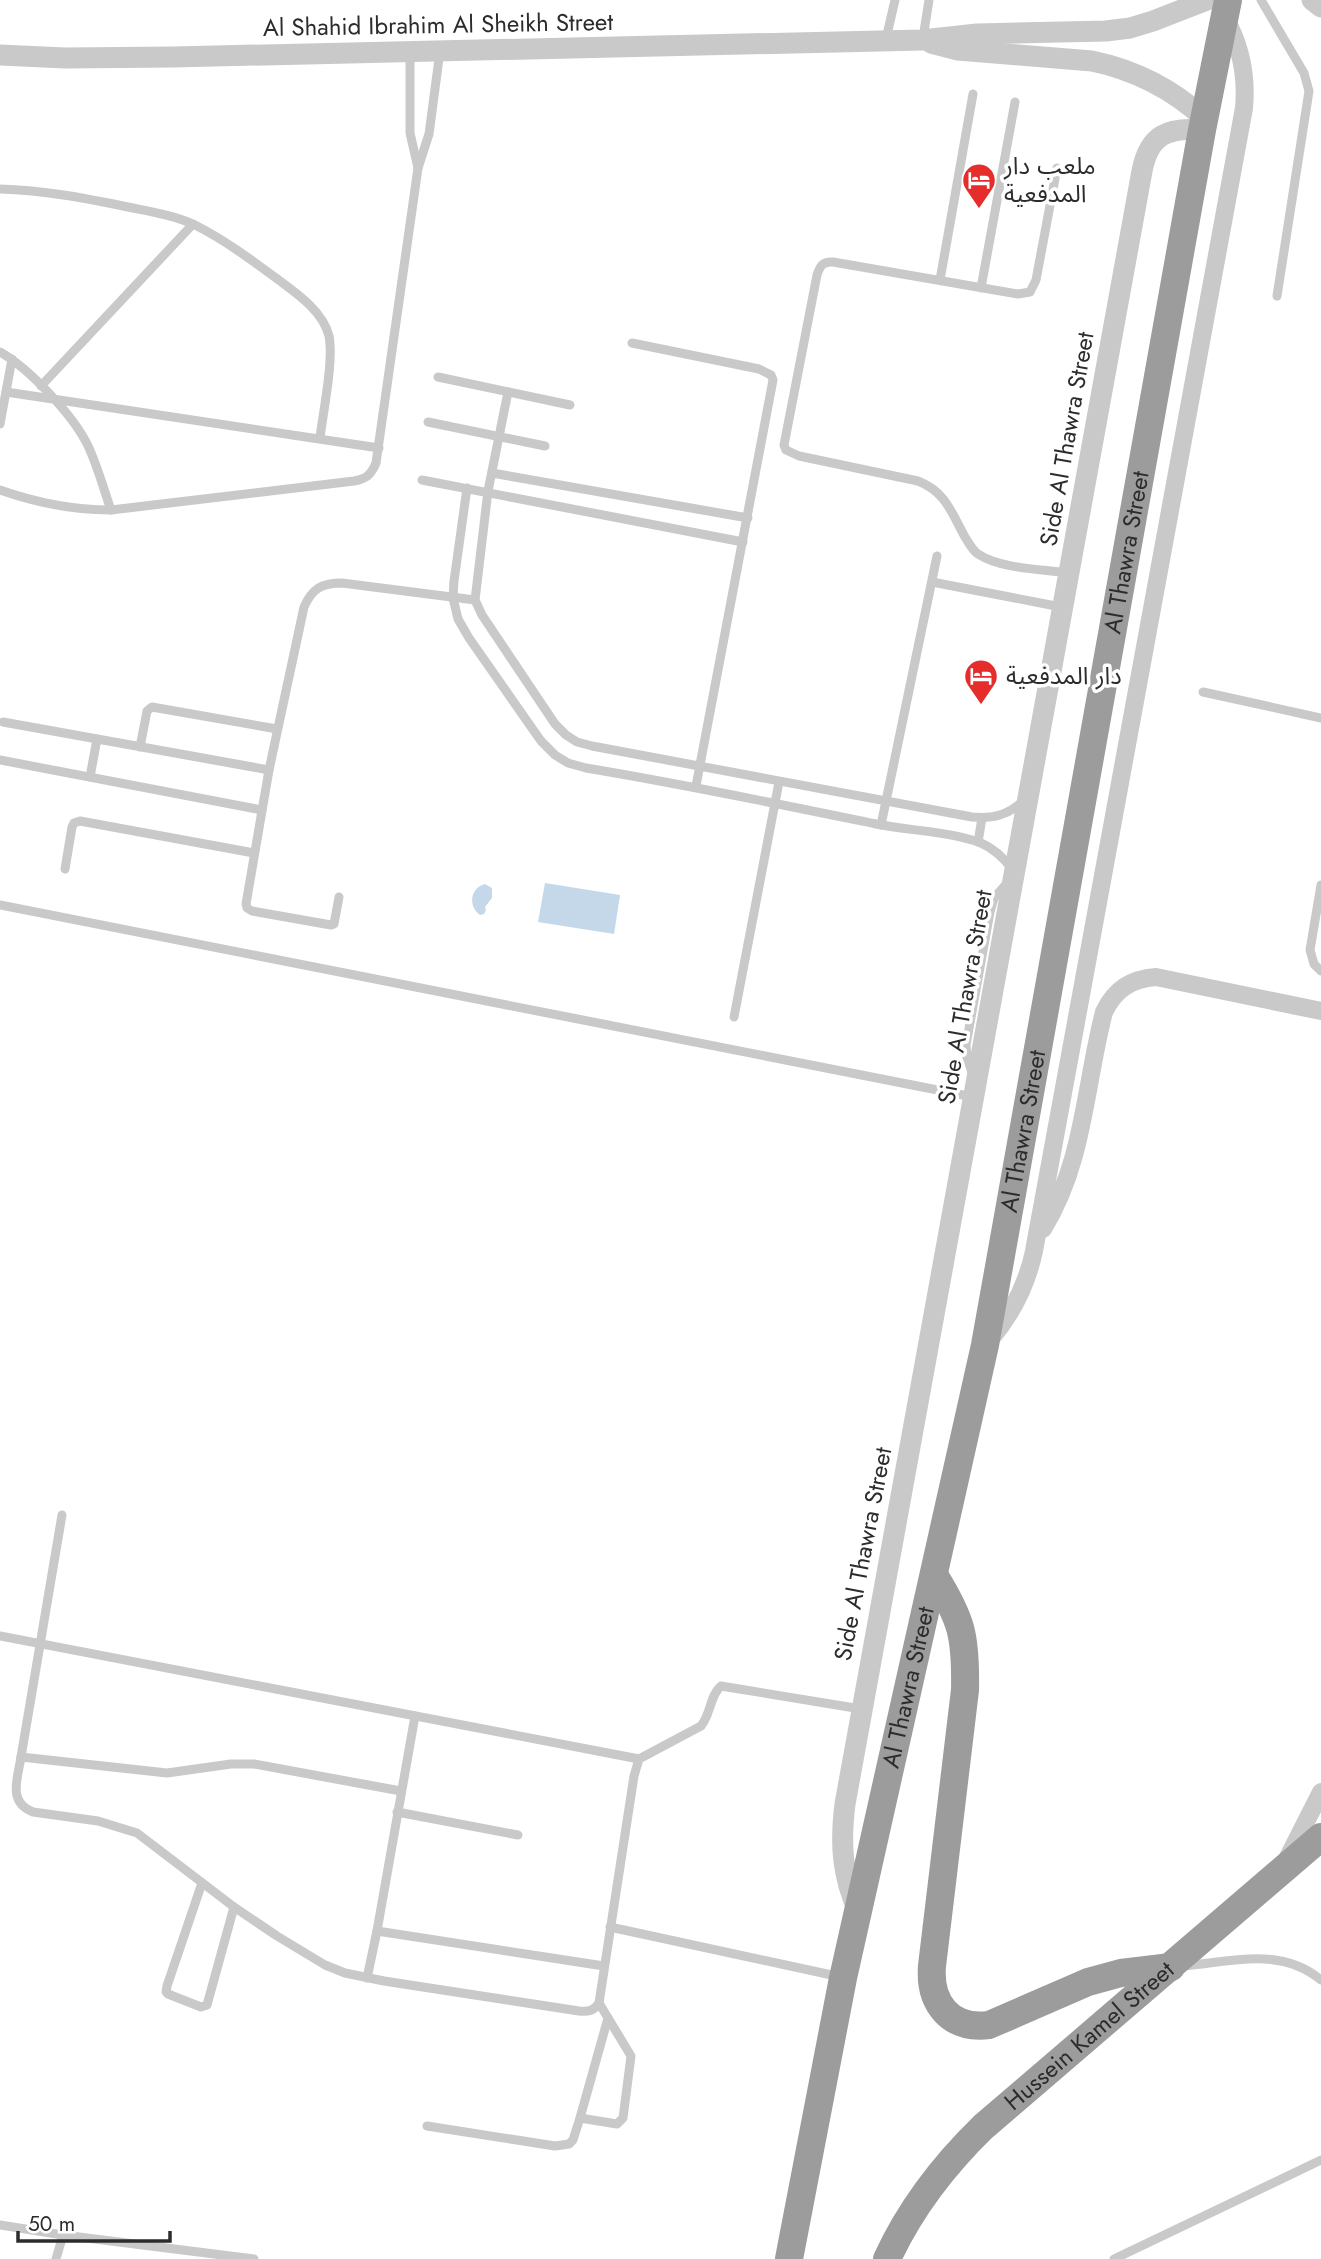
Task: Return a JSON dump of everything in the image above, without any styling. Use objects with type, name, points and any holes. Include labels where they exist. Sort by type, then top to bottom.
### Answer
[{"type":"highway","name":"Al Thawra Street","points":[[789,2259],[844,1978],[985,1345],[1203,124],[1220,5]]},
{"type":"highway","points":[[934,1575],[960,1623],[966,1662],[965,1690],[932,1966],[932,1984],[938,2001],[956,2021],[972,2026],[989,2025],[1088,1982],[1121,1973],[1171,1967]]},
{"type":"highway","name":"Hussein Kamel Street","points":[[887,2259],[926,2192],[968,2141],[1321,1837]]},
{"type":"street","points":[[1312,0],[1321,7]]},
{"type":"street","name":"Al Shahid Ibrahim Al Sheikh Street","points":[[0,55],[65,58],[922,40],[977,34],[1105,31],[1130,28],[1220,5]]},
{"type":"street","points":[[985,1345],[1019,1296],[1028,1274],[1036,1241],[1244,108],[1242,61],[1220,5]]},
{"type":"street","points":[[922,40],[958,50],[1112,65],[1152,80],[1188,104],[1203,124]]},
{"type":"street","name":"Side Al Thawra Street","points":[[859,1913],[845,1878],[841,1841],[845,1804],[1145,154],[1154,141],[1169,132],[1203,124]]},
{"type":"street","points":[[1036,1241],[1065,1186],[1076,1152],[1104,1012],[1115,993],[1123,986],[1144,978],[1156,977],[1321,1011]]},
{"type":"street","points":[[1277,1875],[1321,1792]]},
{"type":"lane","points":[[886,40],[895,0]]},
{"type":"lane","points":[[922,40],[929,0]]},
{"type":"lane","points":[[1261,0],[1304,73],[1309,91],[1277,296]]},
{"type":"lane","points":[[0,490],[57,506],[111,510],[354,481],[372,473],[379,448],[418,168],[429,134],[440,51]]},
{"type":"lane","points":[[410,52],[410,133],[418,168]]},
{"type":"lane","points":[[940,280],[974,94]]},
{"type":"lane","points":[[981,288],[1016,102]]},
{"type":"lane","points":[[1057,168],[1034,286],[1030,292],[1024,294],[981,288],[827,261],[822,264],[817,275],[785,436],[786,450],[799,456],[918,481],[930,486],[941,493],[969,544],[979,554],[999,563],[1069,573]]},
{"type":"lane","points":[[0,189],[88,199],[193,224],[293,290],[321,319],[328,336],[329,358],[320,438]]},
{"type":"lane","points":[[41,386],[193,224]]},
{"type":"lane","points":[[632,343],[759,369],[771,375],[773,387],[696,786]]},
{"type":"lane","points":[[0,352],[12,359],[53,398],[88,446],[111,510]]},
{"type":"lane","points":[[0,424],[12,359]]},
{"type":"lane","points":[[438,377],[570,405]]},
{"type":"lane","points":[[6,392],[379,448]]},
{"type":"lane","points":[[509,392],[488,491],[475,600],[482,615],[547,713],[566,735],[592,747],[982,818],[1001,815],[1015,808],[1027,797]]},
{"type":"lane","points":[[428,422],[545,446]]},
{"type":"lane","points":[[492,473],[748,518]]},
{"type":"lane","points":[[422,480],[743,542]]},
{"type":"lane","points":[[467,488],[453,598],[458,619],[532,728],[555,755],[568,763],[586,768],[696,786],[881,825],[978,842],[1000,854],[1014,875]]},
{"type":"lane","points":[[881,825],[937,556]]},
{"type":"lane","points":[[932,582],[1062,607]]},
{"type":"lane","points":[[339,897],[332,925],[252,911],[246,904],[277,729],[304,607],[310,593],[319,586],[342,583],[475,600]]},
{"type":"lane","points":[[1203,692],[1321,719]]},
{"type":"lane","points":[[140,747],[147,711],[152,707],[277,729]]},
{"type":"lane","points":[[4,722],[269,770]]},
{"type":"lane","points":[[90,777],[97,739]]},
{"type":"lane","points":[[0,760],[262,810]]},
{"type":"lane","points":[[734,1017],[779,782]]},
{"type":"lane","points":[[978,842],[982,818]]},
{"type":"lane","points":[[65,869],[72,828],[74,823],[80,821],[254,853]]},
{"type":"lane","points":[[1321,885],[1310,950],[1314,964],[1321,971]]},
{"type":"lane","points":[[0,905],[975,1089]]},
{"type":"lane","points":[[62,1515],[16,1800],[23,1808],[33,1812],[105,1823],[126,1829],[154,1845],[234,1907],[325,1965],[367,1978],[585,2012],[595,2009],[599,2003],[634,1776],[639,1759]]},
{"type":"lane","points":[[0,1636],[639,1759],[701,1726],[707,1718],[716,1690],[721,1686],[861,1709]]},
{"type":"lane","points":[[367,1978],[415,1716]]},
{"type":"lane","points":[[21,1756],[167,1773],[231,1764],[254,1764],[401,1791]]},
{"type":"lane","points":[[397,1812],[518,1835]]},
{"type":"lane","points":[[202,1883],[167,1986],[168,1994],[206,2007],[234,1907]]},
{"type":"lane","points":[[610,1927],[844,1978]]},
{"type":"lane","points":[[377,1931],[604,1966]]},
{"type":"lane","points":[[1171,1967],[1247,1959],[1275,1959],[1300,1966],[1321,1980]]},
{"type":"lane","points":[[580,2118],[617,2124],[623,2118],[631,2056],[599,2003]]},
{"type":"lane","points":[[427,2126],[563,2146],[569,2144],[573,2140],[580,2118],[608,2018]]},
{"type":"lane","points":[[1114,2259],[1320,2160]]},
{"type":"lane","points":[[0,2225],[254,2259]]},
{"type":"lane","points":[[56,2259],[63,2235]]},
{"type":"water","points":[[545,883],[620,895],[614,934],[538,922]]},
{"type":"water","points":[[485,884],[492,888],[492,898],[485,907],[484,914],[480,915],[472,898],[476,889]]},
{"type":"place","name":"ملعب دار المدفعية","points":[[979,210]]},
{"type":"place","name":"دار المدفعية","points":[[981,706]]}]
